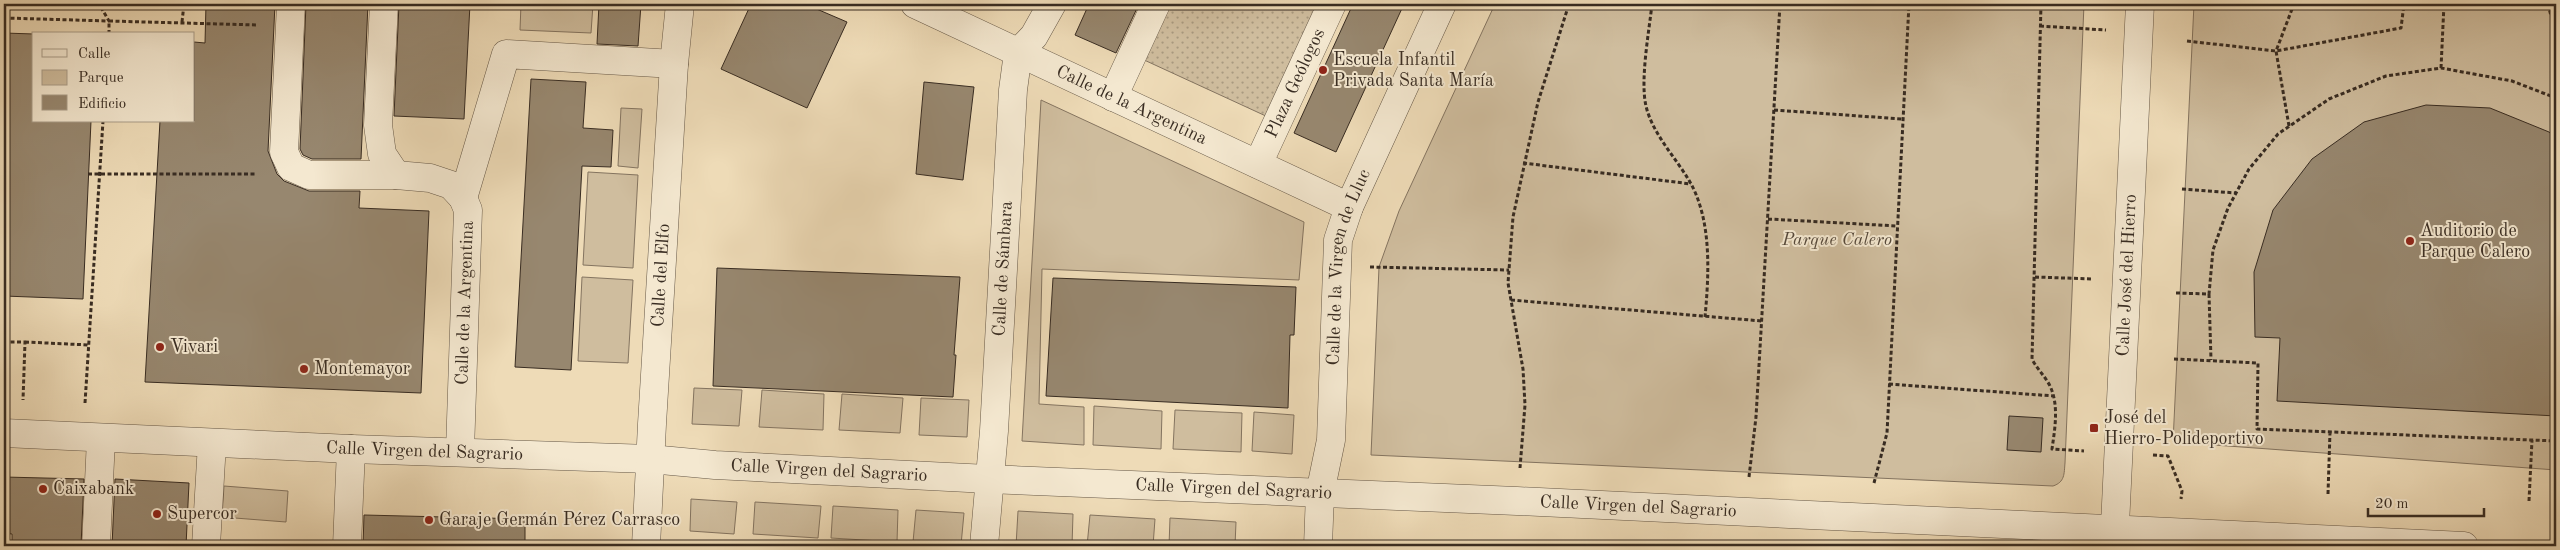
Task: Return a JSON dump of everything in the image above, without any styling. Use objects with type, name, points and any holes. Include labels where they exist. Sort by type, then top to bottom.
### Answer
[{"type":"street","points":[[384,4],[378,125],[382,154],[396,175]]},
{"type":"street","name":"Calle del Elfo","points":[[646,546],[674,64],[680,4]]},
{"type":"street","points":[[1018,53],[1034,36],[1052,4]]},
{"type":"street","points":[[1113,97],[1156,4]]},
{"type":"street","name":"Plaza Geólogos","points":[[1258,164],[1332,4]]},
{"type":"street","name":"Calle de la Virgen de Lluc","points":[[1318,546],[1320,493],[1331,440],[1338,240],[1349,206],[1442,4]]},
{"type":"street","name":"Calle José del Hierro","points":[[2114,537],[2140,4]]},
{"type":"street","name":"Calle de la Argentina","points":[[930,7],[1018,53],[1349,206]]},
{"type":"street","name":"Calle de la Argentina","points":[[291,15],[284,152],[291,167],[310,175],[396,175],[437,180],[451,185],[463,198],[468,210],[460,451]]},
{"type":"street","name":"Calle de Sámbara","points":[[984,546],[988,479],[994,431],[1013,90],[1018,53]]},
{"type":"street","points":[[463,198],[506,54],[674,64]]},
{"type":"street","name":"Calle Virgen del Sagrario","points":[[13,434],[351,449],[460,451],[541,457],[650,459],[715,465],[988,479],[1867,516],[2114,537],[2464,546]]},
{"type":"street","points":[[92,438],[96,546]]},
{"type":"street","points":[[206,546],[212,443]]},
{"type":"street","points":[[347,546],[351,449]]},
{"type":"path","points":[[99,4],[109,21],[109,32]]},
{"type":"path","points":[[182,22],[184,4]]},
{"type":"path","points":[[1517,500],[1525,406],[1523,369],[1511,300],[1508,270],[1513,217],[1523,163],[1549,60],[1569,4]]},
{"type":"path","points":[[1652,4],[1644,93],[1646,108],[1658,133],[1691,184],[1702,210],[1708,288],[1705,317]]},
{"type":"path","points":[[1743,511],[1756,417],[1780,4]]},
{"type":"path","points":[[1867,516],[1887,433],[1909,4]]},
{"type":"path","points":[[2041,4],[2032,359],[2039,373],[2049,383],[2054,396],[2052,449]]},
{"type":"path","points":[[2289,126],[2276,51],[2294,4]]},
{"type":"path","points":[[2187,41],[2276,51],[2401,28],[2404,4]]},
{"type":"path","points":[[2441,68],[2444,4]]},
{"type":"path","points":[[2548,4],[2551,16],[2556,23]]},
{"type":"path","points":[[4,18],[182,22],[291,15]]},
{"type":"path","points":[[2040,26],[2139,32]]},
{"type":"path","points":[[2211,360],[2209,294],[2214,250],[2228,208],[2250,169],[2278,134],[2328,99],[2386,76],[2441,68],[2512,81],[2556,98]]},
{"type":"path","points":[[1774,110],[1902,119]]},
{"type":"path","points":[[92,438],[89,345],[103,122]]},
{"type":"path","points":[[1523,163],[1691,184]]},
{"type":"path","points":[[88,174],[310,175]]},
{"type":"path","points":[[2182,190],[2236,194]]},
{"type":"path","points":[[1768,219],[1897,226]]},
{"type":"path","points":[[1337,266],[1508,270]]},
{"type":"path","points":[[2035,277],[2126,280]]},
{"type":"path","points":[[2176,294],[2209,294]]},
{"type":"path","points":[[1511,300],[1762,321]]},
{"type":"path","points":[[4,342],[89,345]]},
{"type":"path","points":[[13,434],[25,342]]},
{"type":"path","points":[[2174,359],[2258,363],[2257,429],[2556,441]]},
{"type":"path","points":[[1889,384],[2054,396]]},
{"type":"path","points":[[2328,494],[2330,432]]},
{"type":"path","points":[[2529,502],[2532,440]]},
{"type":"path","points":[[2168,456],[2182,491]]},
{"type":"green space","points":[[521,4],[593,4],[591,33],[520,30]]},
{"type":"green space","points":[[1168,4],[1323,4],[1268,117],[1142,59]]},
{"type":"green space","name":"Parque Calero","points":[[1495,4],[2084,4],[2065,463],[2062,480],[2053,486],[1371,455],[1379,267],[1399,211]]},
{"type":"green space","points":[[2194,4],[2556,4],[2556,470],[2173,442]]},
{"type":"green space","points":[[1041,100],[1304,222],[1299,280],[1042,269],[1039,404],[1084,407],[1084,445],[1022,441]]},
{"type":"green space","points":[[621,108],[642,109],[638,168],[618,166]]},
{"type":"green space","points":[[588,172],[638,175],[633,268],[583,265]]},
{"type":"green space","points":[[582,277],[633,280],[628,363],[578,361]]},
{"type":"green space","points":[[694,388],[742,390],[739,426],[692,424]]},
{"type":"green space","points":[[762,390],[824,394],[823,430],[759,427]]},
{"type":"green space","points":[[842,394],[903,398],[900,433],[839,430]]},
{"type":"green space","points":[[921,398],[969,400],[967,437],[919,435]]},
{"type":"green space","points":[[1094,406],[1162,411],[1161,449],[1093,445]]},
{"type":"green space","points":[[1175,410],[1242,413],[1241,452],[1173,449]]},
{"type":"green space","points":[[1254,412],[1294,415],[1292,454],[1252,451]]},
{"type":"green space","points":[[224,486],[288,491],[286,522],[222,517]]},
{"type":"green space","points":[[691,499],[737,502],[734,534],[690,531]]},
{"type":"green space","points":[[755,502],[821,506],[818,538],[753,534]]},
{"type":"green space","points":[[833,506],[898,510],[897,542],[831,538]]},
{"type":"green space","points":[[916,510],[964,513],[961,545],[913,542]]},
{"type":"green space","points":[[1018,511],[1073,514],[1072,546],[1016,546]]},
{"type":"green space","points":[[1090,515],[1155,519],[1153,546],[1087,546]]},
{"type":"green space","points":[[1170,518],[1236,522],[1235,546],[1169,546]]},
{"type":"building","points":[[206,4],[275,4],[268,151],[277,174],[284,181],[309,191],[360,191],[359,208],[429,211],[421,393],[145,382],[160,122],[195,122],[195,42],[205,43]]},
{"type":"building","points":[[306,4],[368,4],[361,159],[312,159],[303,155],[300,149]]},
{"type":"building","points":[[399,4],[470,4],[464,119],[394,116]]},
{"type":"building","points":[[599,4],[641,4],[638,46],[597,44]]},
{"type":"building","points":[[751,4],[805,4],[847,22],[807,108],[721,69]]},
{"type":"building","points":[[1089,4],[1139,4],[1116,53],[1075,35]]},
{"type":"building","points":[[1353,4],[1404,4],[1336,152],[1294,133]]},
{"type":"building","points":[[4,33],[32,34],[32,122],[91,122],[83,299],[4,296]]},
{"type":"building","points":[[531,79],[586,82],[583,128],[613,130],[611,167],[582,166],[571,370],[515,367]]},
{"type":"building","points":[[924,82],[974,87],[963,180],[916,174]]},
{"type":"building","name":"Auditorio de Parque Calero","points":[[2426,105],[2490,108],[2549,132],[2556,138],[2556,416],[2277,401],[2280,338],[2255,337],[2254,272],[2273,210],[2312,159],[2364,122]]},
{"type":"building","points":[[717,268],[960,277],[953,397],[713,386]]},
{"type":"building","points":[[1053,278],[1296,287],[1294,335],[1290,335],[1288,408],[1046,396]]},
{"type":"building","points":[[2009,416],[2043,418],[2041,452],[2007,450]]},
{"type":"building","points":[[4,477],[84,479],[81,546],[12,546],[12,534],[4,533]]},
{"type":"building","name":"Supercor","points":[[115,479],[189,483],[186,546],[112,546]]},
{"type":"building","name":"Garaje Germán Pérez Carrasco","points":[[364,515],[525,519],[525,546],[363,546]]},
{"type":"place","name":"Escuela Infantil Privada Santa María","points":[[1323,70]]},
{"type":"place","name":"Auditorio de Parque Calero","points":[[2410,241]]},
{"type":"place","name":"Vivari","points":[[160,347]]},
{"type":"place","name":"Montemayor","points":[[304,369]]},
{"type":"place","name":"José del Hierro-Polideportivo","points":[[2094,428]]},
{"type":"place","name":"Caixabank","points":[[43,489]]},
{"type":"place","name":"Supercor","points":[[157,514]]},
{"type":"place","name":"Garaje Germán Pérez Carrasco","points":[[429,520]]}]
